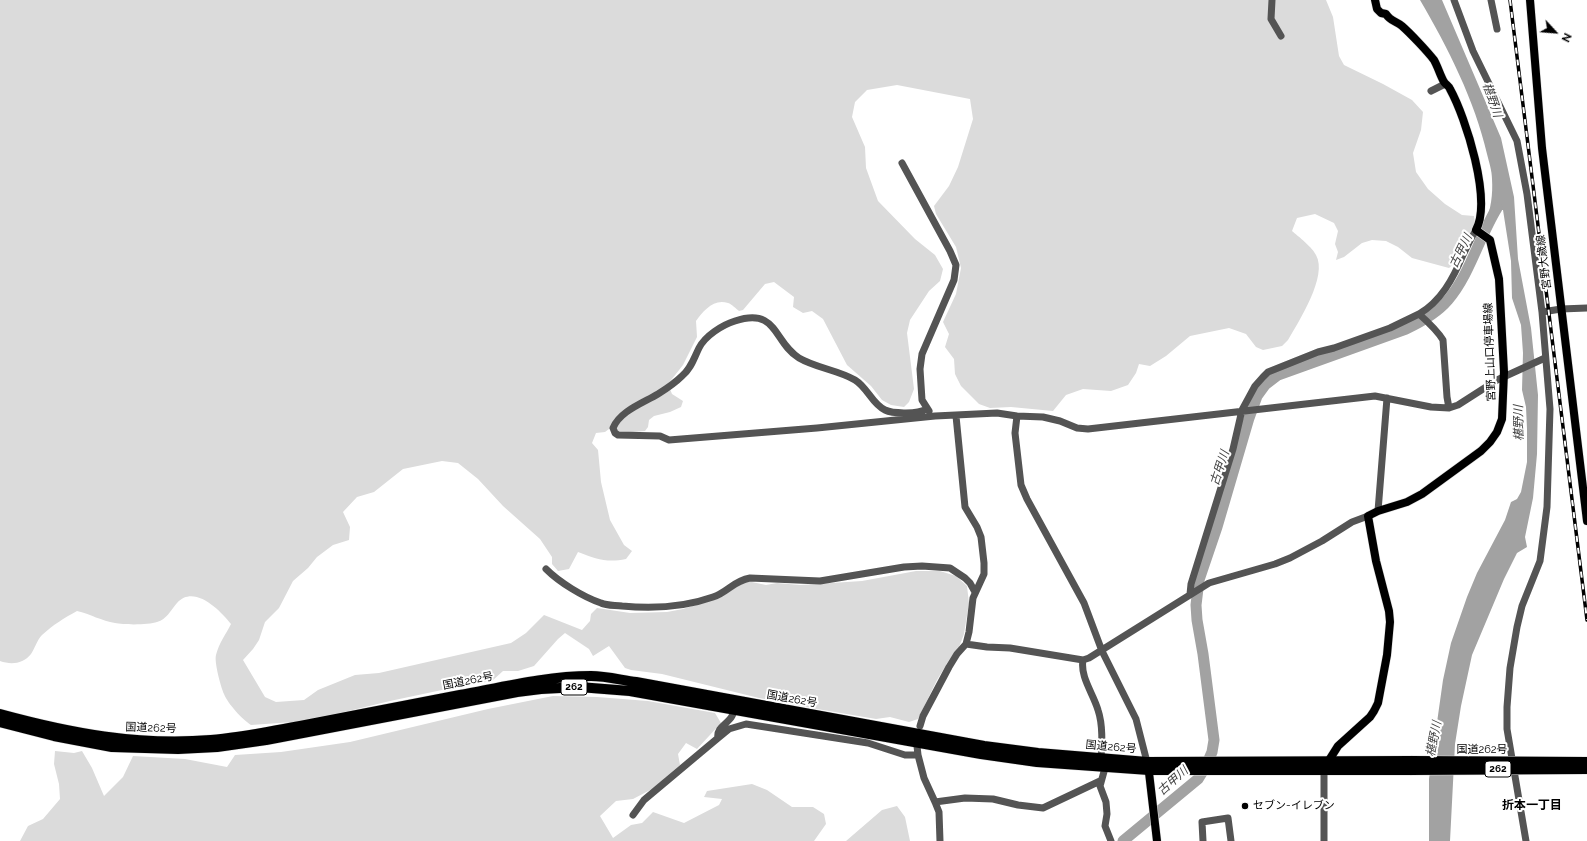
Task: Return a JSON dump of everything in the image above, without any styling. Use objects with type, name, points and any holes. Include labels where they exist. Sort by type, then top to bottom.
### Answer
[{"type":"highway","name":"国道262号","points":[[0,714],[91,735],[132,741],[180,742],[211,740],[257,734],[511,685],[565,678],[603,677],[663,686],[735,705],[981,754],[1037,762],[1103,763],[1148,766],[1410,766],[1587,769]]},
{"type":"highway","name":"国道262号","points":[[0,722],[54,736],[112,747],[178,749],[217,747],[266,740],[517,692],[553,688],[579,687],[624,690],[735,705]]},
{"type":"highway","name":"国道262号","points":[[1410,766],[1587,762]]},
{"type":"main road","points":[[1376,0],[1377,9],[1381,13],[1386,14],[1389,19],[1402,26],[1434,60],[1445,84],[1450,88],[1462,118],[1479,175],[1482,215],[1477,232]]},
{"type":"main road","name":"宮野大歳線","points":[[1530,0],[1542,148],[1587,520]]},
{"type":"main road","name":"宮野上山口停車場線","points":[[1368,516],[1378,510],[1407,502],[1422,494],[1481,451],[1497,432],[1502,419],[1505,376],[1499,279],[1492,245],[1488,238],[1477,232]]},
{"type":"main road","points":[[1326,766],[1338,746],[1370,717],[1374,711],[1378,703],[1388,655],[1390,636],[1389,611],[1376,561],[1368,516]]},
{"type":"main road","points":[[1148,766],[1157,841]]},
{"type":"street","points":[[1272,0],[1271,19],[1281,36]]},
{"type":"street","points":[[1454,0],[1473,51],[1518,141],[1529,209],[1542,312],[1543,358],[1547,366],[1550,409],[1547,507],[1540,561],[1522,606],[1517,627],[1510,668],[1507,707],[1507,729],[1526,841]]},
{"type":"street","points":[[1491,0],[1497,29]]},
{"type":"street","points":[[1431,91],[1445,84]]},
{"type":"street","points":[[902,163],[945,240],[956,265],[954,280],[922,354],[920,369],[922,400],[926,409],[935,416]]},
{"type":"street","points":[[1191,594],[1191,584],[1233,449],[1243,410],[1256,386],[1268,372],[1318,352],[1334,348],[1390,328],[1420,315],[1429,308],[1444,291],[1477,232]]},
{"type":"street","points":[[1542,312],[1561,309],[1587,308]]},
{"type":"street","points":[[1420,315],[1439,333],[1443,340],[1446,398],[1449,408]]},
{"type":"street","points":[[926,409],[922,412],[916,413],[889,412],[884,410],[878,405],[863,386],[856,381],[846,375],[800,358],[786,344],[774,327],[758,318],[745,318],[733,321],[708,336],[700,345],[684,375],[659,394],[627,412],[615,422],[613,428],[615,433],[618,435],[660,436],[669,440],[817,428],[935,416],[997,413],[1017,416],[1043,417],[1060,421],[1077,428],[1088,429],[1365,396],[1387,398],[1431,407],[1449,408],[1458,405],[1497,380],[1543,358]]},
{"type":"street","points":[[1378,510],[1387,398]]},
{"type":"street","points":[[920,726],[923,716],[949,667],[957,654],[966,644],[975,592],[984,574],[981,537],[965,507],[956,416]]},
{"type":"street","points":[[1017,416],[1015,432],[1021,485],[1027,499],[1084,603],[1102,651],[1136,719],[1148,766]]},
{"type":"street","points":[[966,644],[1010,648],[1044,655],[1082,660],[1102,651],[1209,583],[1275,564],[1290,558],[1322,541],[1347,524],[1368,516]]},
{"type":"street","points":[[546,569],[553,576],[602,604],[635,607],[664,608],[685,606],[721,594],[740,580],[750,578],[820,581],[904,567],[922,566],[950,568],[965,578],[975,592]]},
{"type":"street","points":[[1082,660],[1081,669],[1098,710],[1103,763],[1100,786],[1106,802],[1107,814],[1105,826],[1111,841]]},
{"type":"street","points":[[718,738],[717,734],[732,716],[735,705]]},
{"type":"street","points":[[633,816],[644,800],[718,738],[729,730],[746,724],[868,743],[905,755],[918,755]]},
{"type":"street","points":[[917,746],[924,778],[939,812],[940,841]]},
{"type":"street","points":[[1324,841],[1326,766]]},
{"type":"street","points":[[935,802],[965,798],[993,799],[1018,805],[1043,808],[1100,782]]},
{"type":"street","points":[[1203,841],[1202,822],[1228,818],[1231,841]]},
{"type":"shaded area","points":[[0,0],[1326,0],[1333,17],[1339,56],[1344,65],[1412,100],[1423,112],[1421,130],[1413,153],[1416,172],[1428,189],[1445,204],[1462,215],[1474,216],[1475,223],[1456,262],[1449,268],[1412,258],[1398,247],[1386,241],[1372,240],[1362,243],[1344,257],[1336,260],[1338,252],[1335,244],[1338,231],[1334,223],[1315,214],[1297,218],[1292,231],[1312,249],[1316,255],[1319,264],[1318,274],[1311,298],[1305,310],[1288,340],[1282,346],[1263,350],[1256,347],[1246,334],[1229,328],[1190,336],[1166,356],[1150,366],[1139,364],[1136,373],[1128,385],[1111,391],[1083,389],[1066,395],[1053,411],[1011,407],[990,408],[979,404],[961,386],[955,374],[954,359],[945,347],[949,334],[943,322],[956,294],[961,268],[956,247],[936,214],[934,206],[949,186],[958,167],[973,119],[970,99],[897,85],[867,90],[855,102],[852,117],[865,147],[866,168],[878,201],[915,239],[935,255],[943,269],[940,281],[929,291],[910,320],[907,333],[914,389],[909,402],[904,407],[891,405],[882,400],[871,386],[847,365],[823,319],[812,311],[803,313],[793,307],[794,297],[774,282],[765,284],[743,310],[739,311],[728,303],[718,302],[709,306],[696,321],[697,337],[683,365],[668,384],[672,394],[683,401],[681,407],[670,412],[654,416],[649,420],[648,427],[645,431],[621,433],[609,429],[605,432],[596,433],[592,443],[598,450],[601,482],[610,520],[624,545],[632,551],[626,559],[613,561],[602,560],[578,552],[569,569],[558,571],[552,564],[552,557],[540,539],[503,506],[478,479],[458,463],[442,461],[403,469],[374,492],[357,497],[343,512],[350,527],[349,540],[333,545],[317,557],[308,568],[293,581],[279,608],[265,622],[259,640],[243,660],[265,697],[276,702],[304,700],[318,690],[355,675],[379,673],[511,643],[526,633],[544,615],[582,630],[590,621],[591,614],[597,608],[630,613],[667,612],[701,603],[737,584],[747,581],[766,585],[777,583],[800,585],[862,581],[916,571],[940,571],[956,576],[967,586],[969,603],[964,634],[959,647],[937,680],[918,719],[909,722],[890,717],[876,719],[817,709],[759,698],[662,674],[631,670],[625,668],[609,646],[593,656],[589,649],[565,633],[534,666],[518,671],[503,671],[492,681],[390,701],[307,721],[251,725],[236,711],[226,698],[221,686],[217,669],[217,651],[231,624],[214,606],[199,598],[191,596],[184,598],[177,603],[163,619],[148,624],[115,623],[77,611],[50,628],[42,635],[31,654],[21,662],[8,663],[0,661]]},
{"type":"shaded area","points":[[1420,0],[1442,0],[1501,138],[1514,197],[1518,259],[1531,328],[1538,395],[1537,454],[1533,498],[1525,537],[1527,547],[1517,553],[1504,579],[1472,655],[1461,706],[1455,744],[1450,841],[1429,841],[1429,779],[1443,680],[1451,643],[1467,597],[1477,573],[1505,520],[1511,502],[1517,499],[1521,492],[1527,462],[1527,429],[1526,407],[1522,390],[1523,353],[1521,325],[1512,298],[1511,261],[1503,210],[1497,210],[1492,220],[1485,224],[1492,196],[1492,176],[1482,134],[1460,75]]},
{"type":"shaded area","points":[[553,696],[597,697],[648,701],[715,713],[721,723],[697,749],[686,743],[678,754],[680,765],[652,789],[633,799],[616,801],[600,816],[613,838],[631,825],[642,823],[653,812],[684,823],[719,805],[722,799],[704,797],[707,791],[752,784],[767,790],[792,807],[813,807],[824,814],[826,824],[814,841],[20,841],[28,826],[43,819],[60,799],[59,784],[54,764],[55,751],[74,753],[82,751],[92,768],[104,796],[123,777],[133,756],[185,759],[227,767],[235,755],[281,752],[350,742],[488,709]]},
{"type":"shaded area","points":[[897,806],[905,817],[910,841],[846,841],[882,810]]},
{"type":"waterway","name":"古甲川","points":[[1123,841],[1198,779],[1212,752],[1214,740],[1197,620],[1196,605],[1199,580],[1217,527],[1249,418],[1257,396],[1265,385],[1278,375],[1406,329],[1434,313],[1444,305],[1456,290],[1497,208]]},
{"type":"railway","points":[[1510,0],[1587,620]]},
{"type":"place","name":"セブン-イレブン","points":[[1245,806]]},
{"type":"district","name":"折本一丁目","points":[[1532,805]]},
{"type":"water label","name":"椹野川","points":[[1492,100]]},
{"type":"water label","name":"椹野川","points":[[1519,423]]},
{"type":"water label","name":"椹野川","points":[[1434,739]]}]
